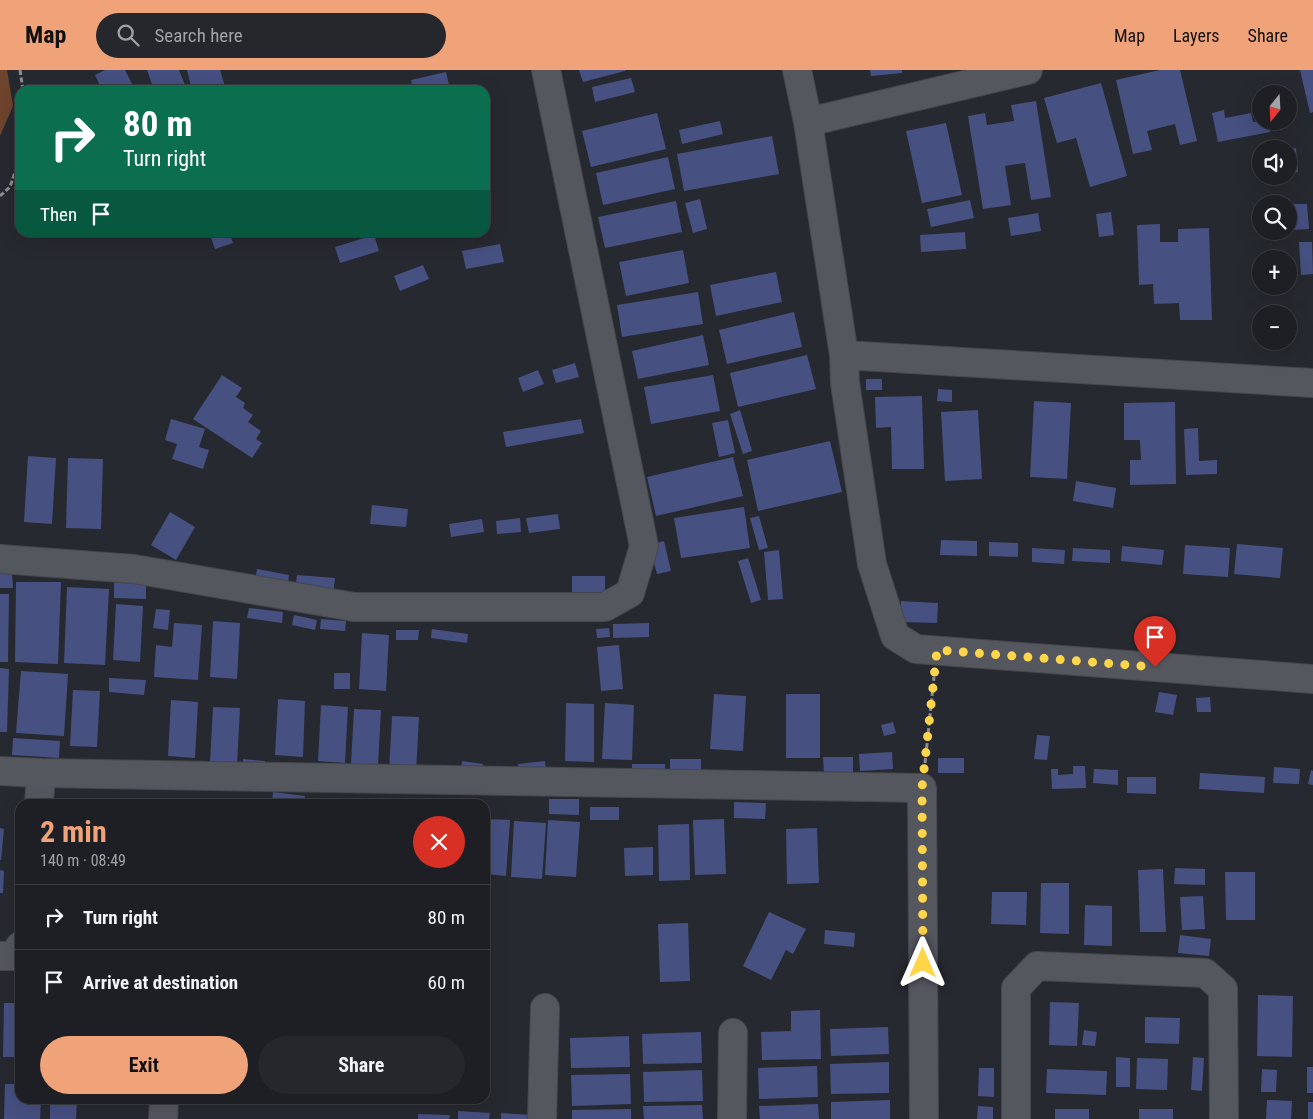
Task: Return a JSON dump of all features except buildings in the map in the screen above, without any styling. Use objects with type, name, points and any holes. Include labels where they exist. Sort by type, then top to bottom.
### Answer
[{"type":"street","points":[[0,559],[134,569],[354,607],[605,607],[630,593],[644,546],[546,70]]},
{"type":"street","points":[[797,70],[808,122],[844,355],[845,383],[872,564],[894,636],[916,649],[1313,679]]},
{"type":"street","points":[[808,122],[1028,70]]},
{"type":"street","points":[[844,355],[1313,383]]},
{"type":"street","points":[[0,771],[922,788],[924,1119]]},
{"type":"street","points":[[39,799],[41,773]]},
{"type":"street","points":[[0,956],[14,956],[15,954]]},
{"type":"street","points":[[1016,1119],[1016,988],[1037,966],[1205,973],[1223,989],[1224,1119]]},
{"type":"street","points":[[542,1119],[545,1008]]},
{"type":"street","points":[[732,1119],[733,1032]]},
{"type":"street","points":[[163,1119],[164,1104]]},
{"type":"path","points":[[20,70],[23,85]]},
{"type":"path","points":[[0,196],[10,187],[15,172]]},
{"type":"path","points":[[922,788],[937,650]]},
{"type":"shaded area","points":[[0,70],[7,70],[13,106],[0,136]]},
{"type":"route","points":[[923,963],[922,788],[937,650],[1155,667]]}]
